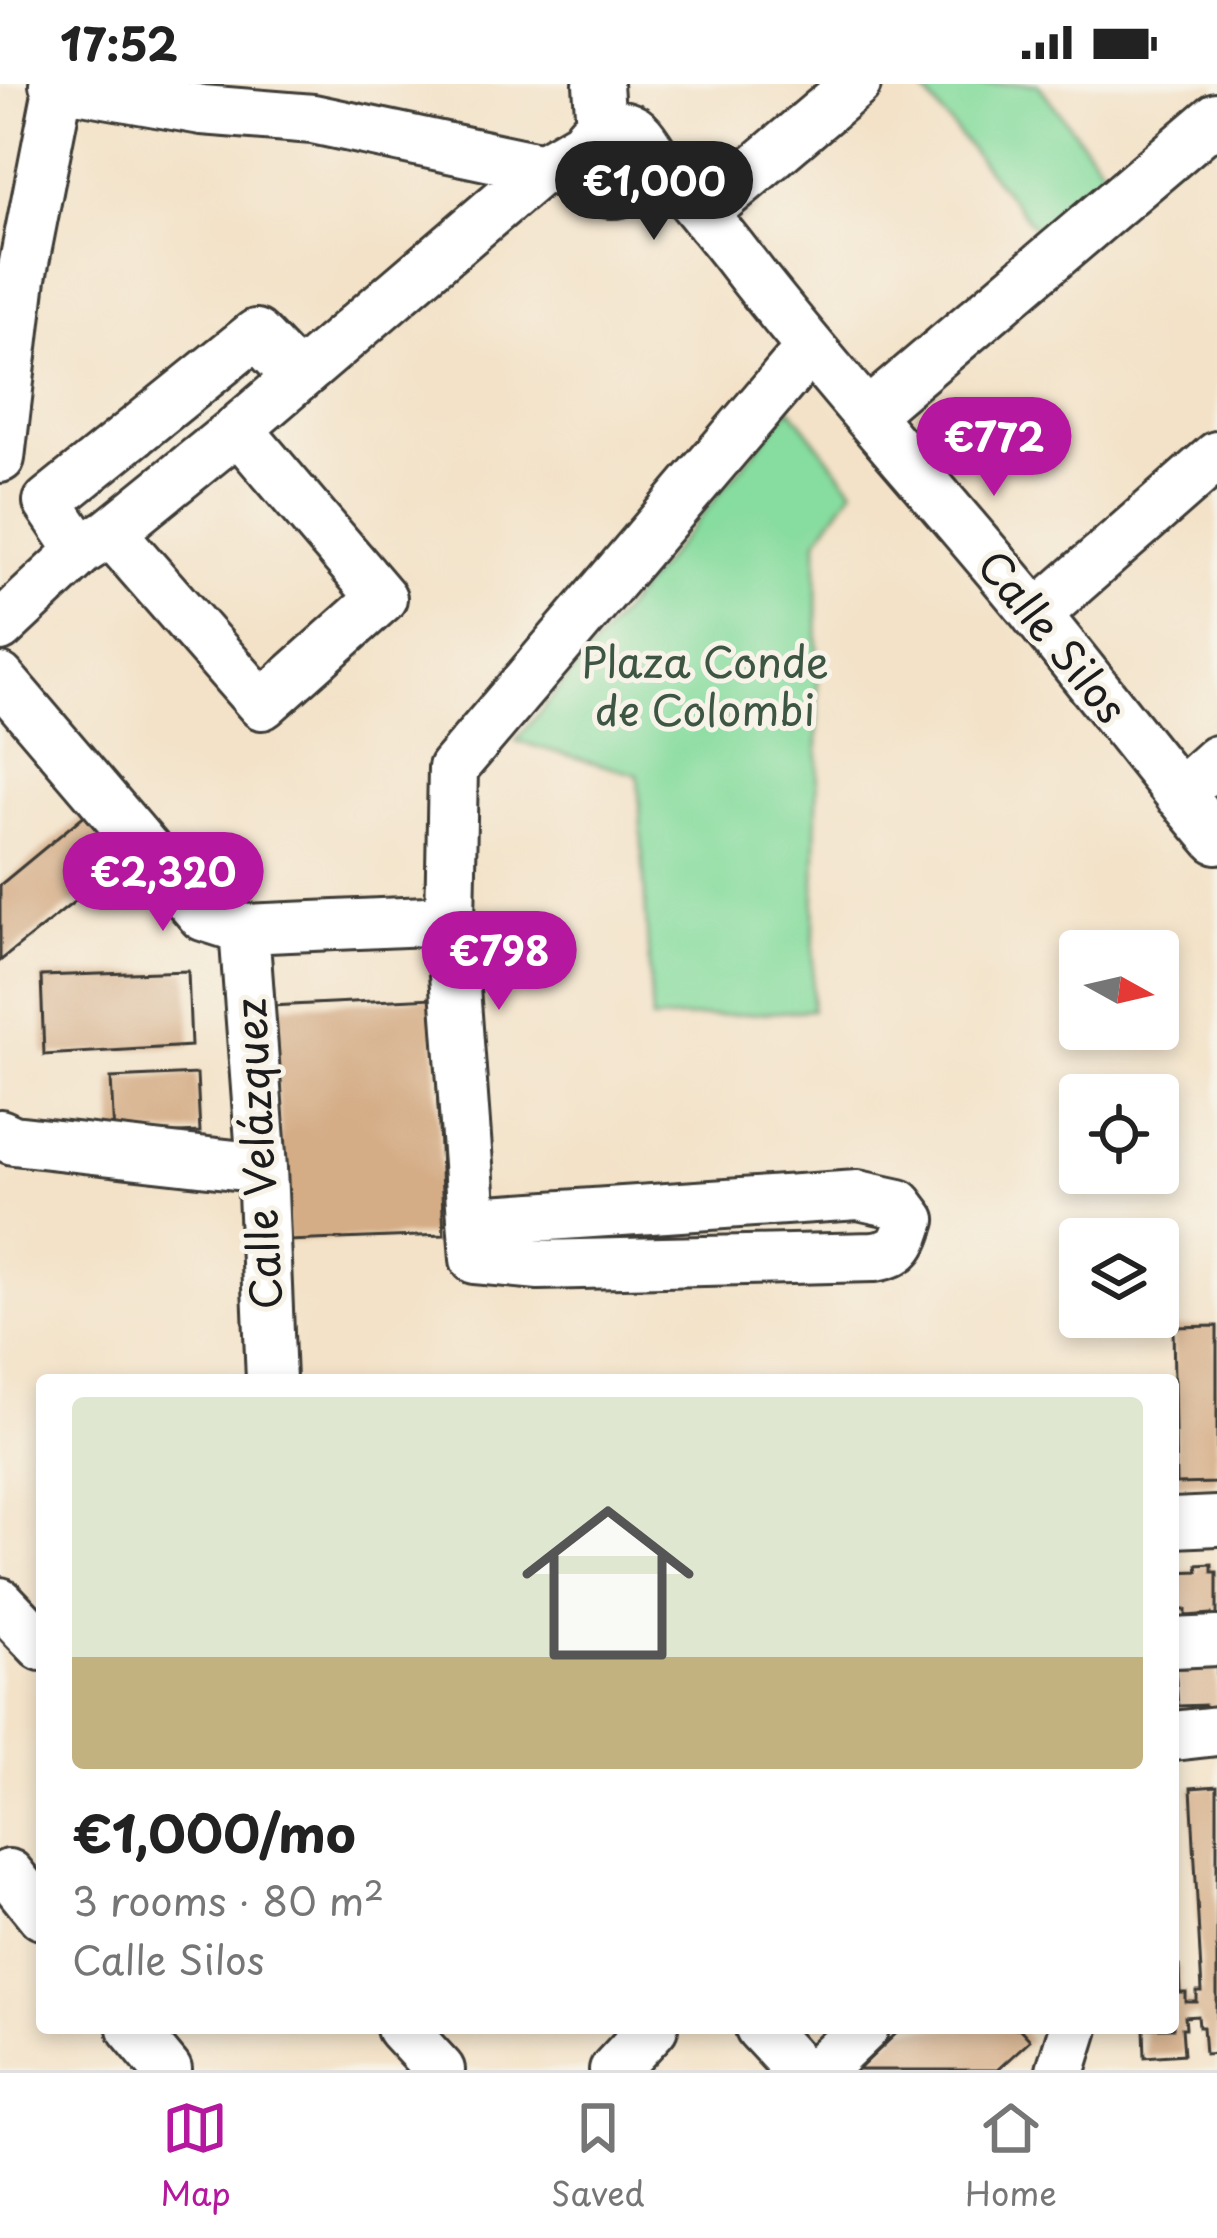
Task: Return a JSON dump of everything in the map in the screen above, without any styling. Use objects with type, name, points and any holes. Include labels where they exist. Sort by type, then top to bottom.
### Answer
[{"type":"street","points":[[0,458],[10,276],[57,84],[202,110],[602,139],[704,214],[856,84]]},
{"type":"street","points":[[247,84],[313,118]]},
{"type":"street","points":[[868,414],[1217,117]]},
{"type":"street","points":[[0,627],[297,376],[602,139]]},
{"type":"street","name":"Calle Silos","points":[[704,214],[1217,839]]},
{"type":"street","points":[[48,502],[256,334],[297,376]]},
{"type":"street","points":[[474,1240],[450,920],[453,768],[810,348]]},
{"type":"street","points":[[0,487],[48,502],[96,542],[262,705],[382,598],[238,429]]},
{"type":"street","points":[[1036,615],[1217,456]]},
{"type":"street","points":[[0,678],[203,916],[244,929],[450,920]]},
{"type":"street","points":[[1179,794],[1217,760]]},
{"type":"street","name":"Calle Velázquez","points":[[244,929],[272,1374]]},
{"type":"street","points":[[4,1149],[262,1168]]},
{"type":"street","points":[[858,1195],[898,1204],[910,1220],[904,1241],[892,1255],[874,1257],[539,1265],[474,1240],[858,1195]]},
{"type":"street","points":[[1179,1523],[1217,1521]]},
{"type":"street","points":[[0,1588],[36,1585]]},
{"type":"street","points":[[0,1602],[36,1640]]},
{"type":"street","points":[[1179,1643],[1217,1641]]},
{"type":"street","points":[[1179,1735],[1217,1731]]},
{"type":"street","points":[[17,1868],[36,1904]]},
{"type":"street","points":[[407,2034],[440,2070]]},
{"type":"street","points":[[614,2070],[647,2034]]},
{"type":"street","points":[[766,2034],[799,2070]]},
{"type":"street","points":[[820,2070],[858,2034]]},
{"type":"street","points":[[1061,2070],[1072,2034]]},
{"type":"green space","points":[[918,84],[1038,84],[1105,172],[1040,235]]},
{"type":"green space","name":"Plaza Conde de Colombi","points":[[790,408],[853,489],[817,540],[812,1010],[652,1020],[638,775],[516,741]]},
{"type":"building","points":[[87,813],[128,859],[0,961],[0,885]]},
{"type":"building","points":[[188,971],[191,1046],[44,1055],[41,976]]},
{"type":"building","points":[[433,998],[444,1235],[287,1241],[271,1006]]},
{"type":"building","points":[[197,1074],[200,1132],[114,1136],[111,1078]]},
{"type":"building","points":[[1217,1326],[1217,1483],[1179,1484],[1179,1374],[1174,1374],[1173,1338],[1179,1338],[1179,1327]]},
{"type":"building","points":[[1212,1564],[1212,1572],[1217,1572],[1217,1622],[1212,1622],[1211,1614],[1186,1616],[1186,1610],[1179,1610],[1179,1572],[1198,1571],[1197,1565]]},
{"type":"building","points":[[1217,1660],[1217,1710],[1206,1711],[1205,1705],[1179,1706],[1179,1668],[1189,1668],[1190,1661]]},
{"type":"building","points":[[1217,1786],[1217,2053],[1205,2054],[1198,2016],[1185,2017],[1184,2054],[1145,2057],[1144,2034],[1179,2034],[1179,1966],[1180,1993],[1186,1993],[1186,2002],[1197,2002],[1197,1992],[1202,1992],[1191,1788]]},
{"type":"building","points":[[896,2034],[1024,2034],[1030,2040],[997,2070],[858,2070]]}]
